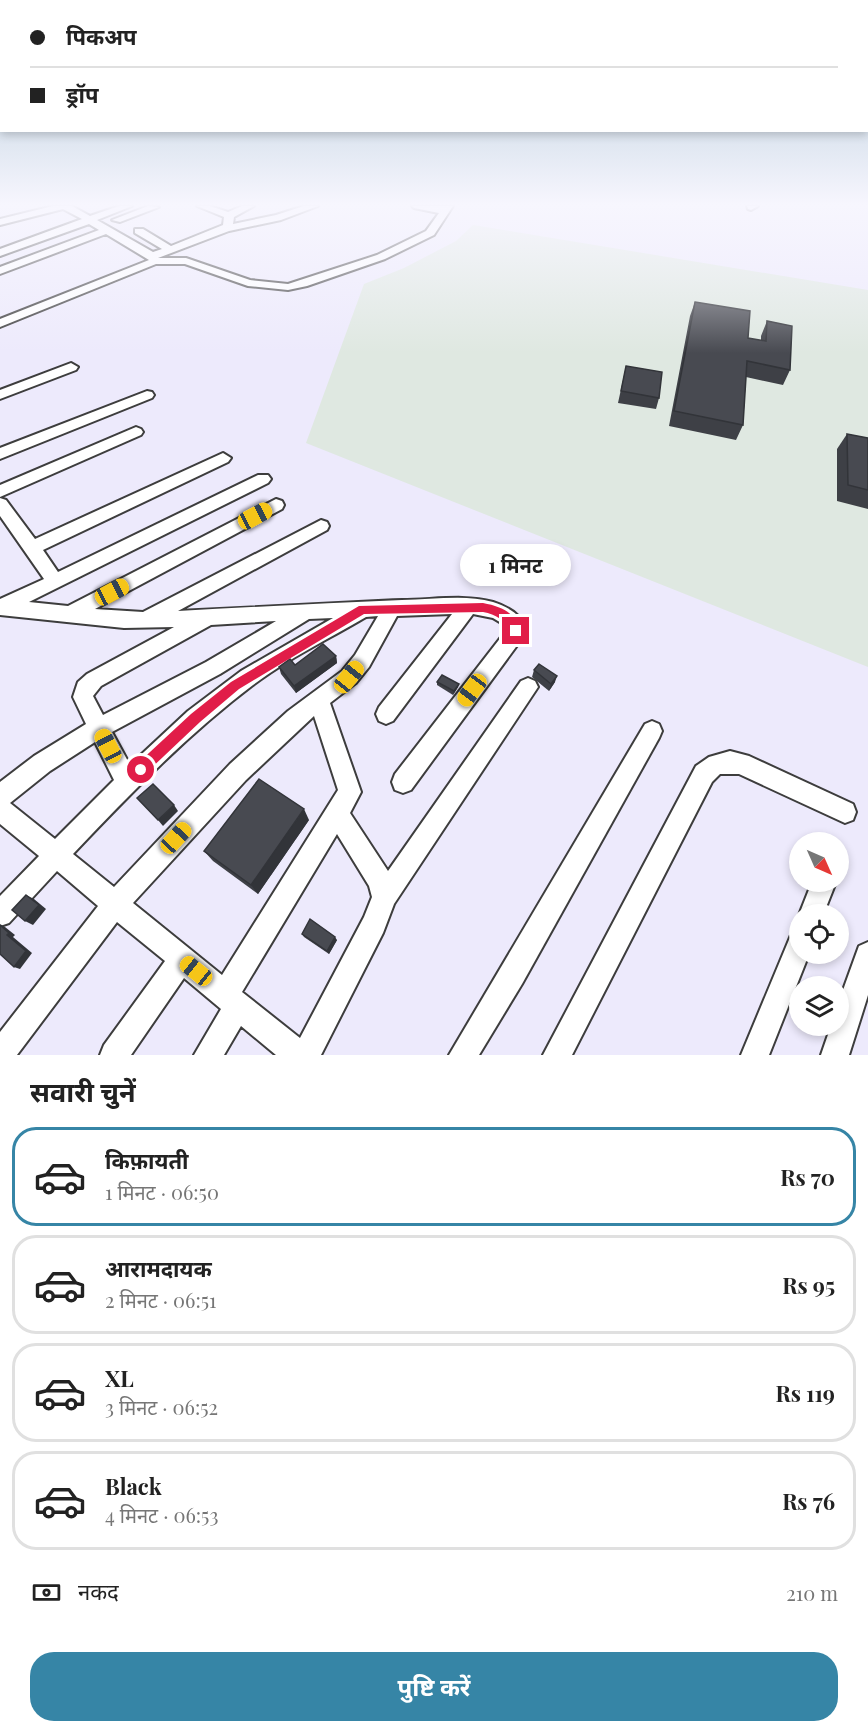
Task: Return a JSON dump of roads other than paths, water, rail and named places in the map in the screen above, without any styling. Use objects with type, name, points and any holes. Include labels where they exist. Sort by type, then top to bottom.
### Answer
[{"type":"street","points":[[0,271],[38,255]]},
{"type":"street","points":[[147,255],[153,259],[186,261],[248,283],[288,287],[340,273],[385,255]]},
{"type":"street","points":[[0,323],[160,255]]},
{"type":"street","points":[[0,395],[71,367]]},
{"type":"street","points":[[0,454],[147,395]]},
{"type":"street","points":[[0,491],[136,432]]},
{"type":"street","points":[[32,548],[223,458]]},
{"type":"street","points":[[2,607],[263,479]]},
{"type":"street","points":[[0,504],[55,581]]},
{"type":"street","points":[[70,614],[276,505]]},
{"type":"street","points":[[145,620],[321,526]]},
{"type":"street","points":[[2,607],[145,620],[469,606],[493,609],[502,613],[511,619],[516,631],[403,782]]},
{"type":"street","points":[[386,714],[469,606]]},
{"type":"street","points":[[0,1055],[115,904],[238,772],[287,725],[340,685],[362,661],[392,608]]},
{"type":"street","points":[[0,914],[54,856],[195,718],[235,685],[363,609]]},
{"type":"street","points":[[0,797],[34,767],[98,727],[222,664],[306,612]]},
{"type":"street","points":[[127,783],[83,697],[88,684],[207,618]]},
{"type":"street","points":[[306,1055],[374,924],[384,897],[528,687]]},
{"type":"street","points":[[208,1055],[232,1000],[350,792],[319,700]]},
{"type":"street","points":[[463,1055],[513,975],[652,731]]},
{"type":"street","points":[[557,1055],[704,774],[712,765],[730,761],[741,764],[845,812]]},
{"type":"street","points":[[0,809],[54,856],[298,1055]]},
{"type":"street","points":[[338,815],[380,881],[384,897]]},
{"type":"street","points":[[835,1055],[868,955]]},
{"type":"street","points":[[114,1055],[182,959]]},
{"type":"street","points":[[756,1055],[792,964]]}]
